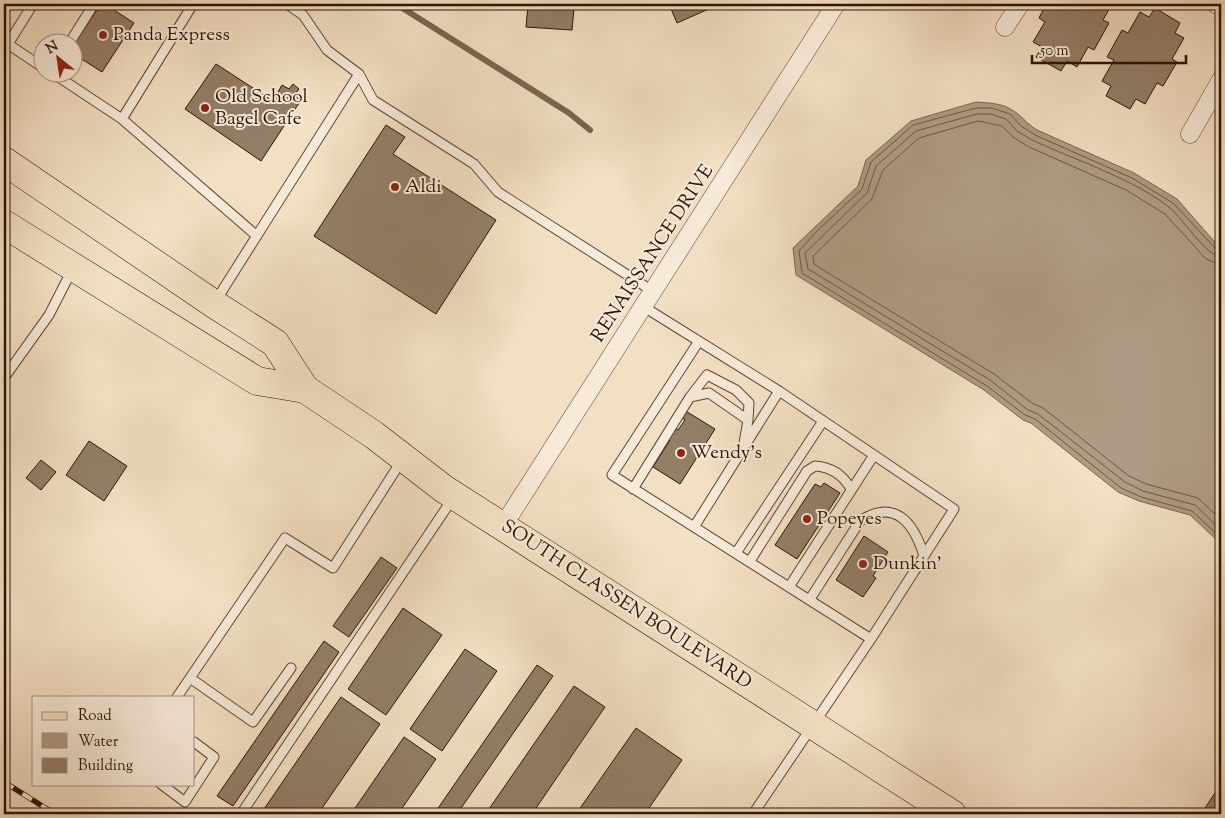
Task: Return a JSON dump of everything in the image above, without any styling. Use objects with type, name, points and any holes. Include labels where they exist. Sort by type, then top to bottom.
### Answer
[{"type":"main road","name":"SOUTH CLASSEN BOULEVARD","points":[[4,161],[214,304],[275,343],[305,389],[374,435],[454,495],[952,814]]},
{"type":"main road","name":"SOUTH CLASSEN BOULEVARD","points":[[4,224],[257,381],[305,389]]},
{"type":"street","name":"RENAISSANCE DRIVE","points":[[503,526],[836,4]]},
{"type":"street","points":[[1005,27],[1020,4]]},
{"type":"street","points":[[1216,4],[1221,8]]},
{"type":"street","points":[[1190,134],[1221,80]]},
{"type":"lane","points":[[32,60],[6,43],[34,4]]},
{"type":"lane","points":[[76,32],[94,4]]},
{"type":"lane","points":[[122,119],[193,4]]},
{"type":"lane","points":[[287,4],[303,15],[327,50],[359,74],[373,100],[474,164],[498,192],[654,292]]},
{"type":"lane","points":[[214,304],[359,74]]},
{"type":"lane","points":[[66,82],[122,119],[257,236]]},
{"type":"lane","points":[[4,378],[49,315],[73,267]]},
{"type":"lane","points":[[644,307],[779,391],[954,509],[814,726],[754,814]]},
{"type":"lane","points":[[699,341],[612,475],[871,639]]},
{"type":"lane","points":[[633,489],[690,397],[707,375],[736,390],[749,403],[743,449]]},
{"type":"lane","points":[[694,527],[779,391]]},
{"type":"lane","points":[[690,397],[709,393],[748,420]]},
{"type":"lane","points":[[736,553],[823,421]]},
{"type":"lane","points":[[789,587],[874,455]]},
{"type":"lane","points":[[178,696],[285,538],[333,568],[403,458]]},
{"type":"lane","points":[[750,561],[807,471],[814,466],[833,470],[845,479],[851,490]]},
{"type":"lane","points":[[240,814],[454,495]]},
{"type":"lane","points":[[810,599],[860,521],[872,513],[886,511],[902,517],[919,540],[924,556]]},
{"type":"lane","points":[[190,678],[253,722],[291,668]]},
{"type":"lane","points":[[164,786],[185,802],[214,758],[195,743]]},
{"type":"water","points":[[976,102],[1004,106],[1018,114],[1037,130],[1134,173],[1177,199],[1221,249],[1221,544],[1190,515],[1139,501],[1118,492],[1031,423],[1023,420],[984,390],[796,275],[793,248],[858,186],[866,160],[911,121]]},
{"type":"building","name":"Panda Express","points":[[101,4],[105,4],[134,23],[102,72],[82,59],[82,32]]},
{"type":"building","points":[[669,4],[720,4],[677,23]]},
{"type":"building","points":[[1046,4],[1112,4],[1103,20],[1109,23],[1094,50],[1088,47],[1077,67],[1067,61],[1061,71],[1036,57],[1042,47],[1033,42],[1045,22],[1039,18]]},
{"type":"building","points":[[528,5],[574,8],[572,30],[526,27]]},
{"type":"building","points":[[1155,8],[1180,23],[1175,33],[1184,38],[1172,59],[1177,62],[1163,86],[1157,83],[1145,104],[1136,99],[1130,109],[1106,96],[1111,86],[1102,81],[1114,60],[1107,57],[1122,30],[1128,33],[1140,12],[1149,17]]},
{"type":"building","points":[[216,64],[273,101],[282,85],[289,89],[293,84],[299,89],[296,93],[303,97],[261,161],[185,109]]},
{"type":"building","name":"Aldi","points":[[386,125],[405,137],[393,154],[496,220],[436,314],[314,236]]},
{"type":"building","name":"Wendy's","points":[[684,410],[715,429],[680,484],[653,467],[670,440],[666,437],[673,427],[678,430],[685,420],[680,416]]},
{"type":"building","points":[[89,441],[127,466],[104,501],[66,475]]},
{"type":"building","points":[[41,460],[56,472],[41,490],[26,478]]},
{"type":"building","name":"Popeyes","points":[[824,483],[840,493],[797,559],[775,545],[815,484],[821,487]]},
{"type":"building","name":"Dunkin'","points":[[864,536],[888,552],[873,576],[876,578],[863,597],[836,580]]},
{"type":"building","points":[[381,557],[397,568],[349,637],[333,626]]},
{"type":"building","points":[[403,608],[442,635],[386,715],[348,689]]},
{"type":"building","points":[[324,641],[339,652],[233,806],[217,796]]},
{"type":"building","points":[[465,649],[497,671],[442,751],[410,729]]},
{"type":"building","points":[[537,665],[553,676],[457,814],[434,814]]},
{"type":"building","points":[[574,686],[605,707],[532,814],[497,814],[489,809]]},
{"type":"building","points":[[341,697],[380,724],[318,814],[265,814],[262,812]]},
{"type":"building","points":[[636,728],[682,760],[645,814],[576,814]]},
{"type":"building","points":[[404,737],[436,759],[398,814],[351,814]]},
{"type":"building","points":[[1221,784],[1221,814],[1201,814]]},
{"type":"waterway","points":[[396,4],[569,113],[590,130]]},
{"type":"railway","points":[[4,782],[55,814]]},
{"type":"place","name":"Panda Express","points":[[103,35]]},
{"type":"place","name":"Old School Bagel Cafe","points":[[205,108]]},
{"type":"place","name":"Aldi","points":[[395,187]]},
{"type":"place","name":"Wendy's","points":[[681,453]]},
{"type":"place","name":"Popeyes","points":[[807,519]]},
{"type":"place","name":"Dunkin'","points":[[863,564]]}]
